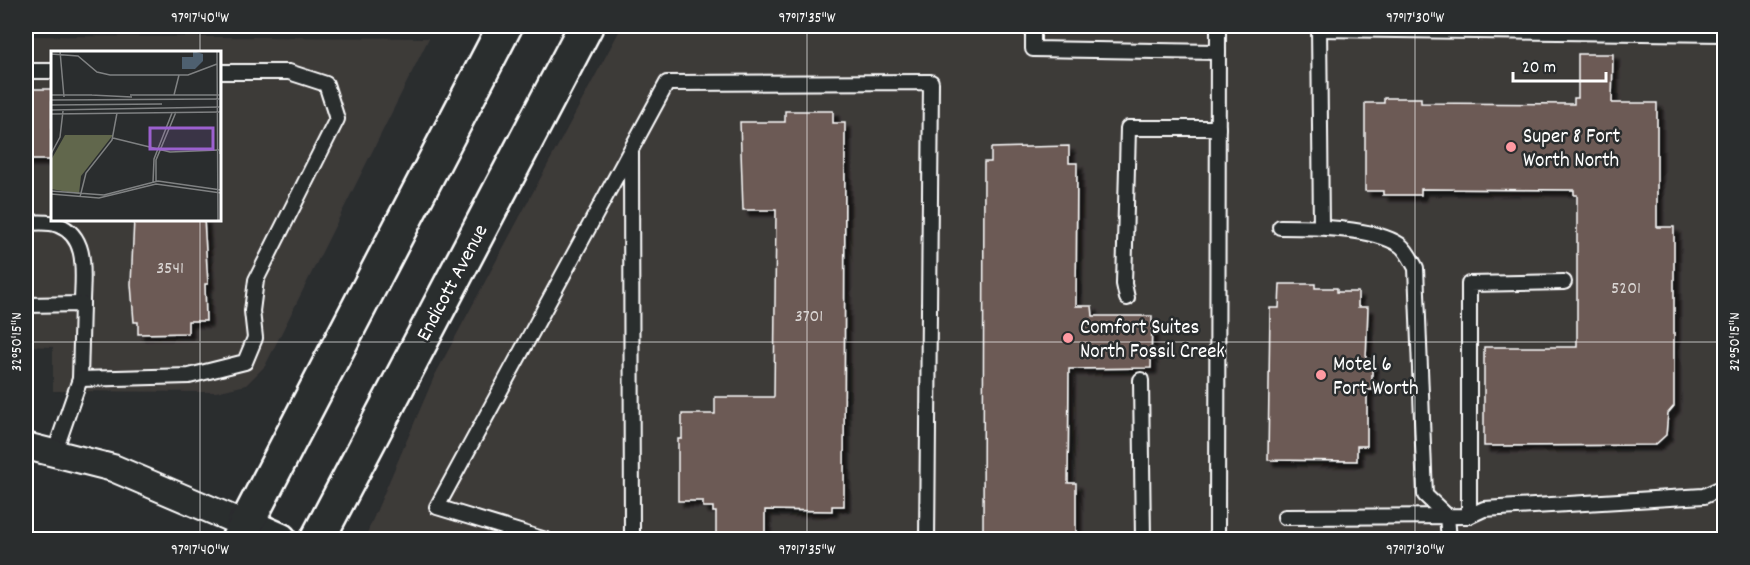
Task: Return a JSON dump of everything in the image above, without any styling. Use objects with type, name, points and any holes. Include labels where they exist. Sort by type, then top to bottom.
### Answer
[{"type":"street","points":[[241,532],[505,26]]},
{"type":"street","name":"Endicott Avenue","points":[[317,540],[586,26]]},
{"type":"street","points":[[26,446],[113,468],[241,532],[280,540]]},
{"type":"lane","points":[[1033,26],[1033,49],[1218,52]]},
{"type":"lane","points":[[1217,540],[1218,26]]},
{"type":"lane","points":[[1321,227],[1319,27],[1725,34]]},
{"type":"lane","points":[[26,71],[51,71]]},
{"type":"lane","points":[[80,379],[189,376],[245,362],[255,338],[252,311],[256,280],[337,119],[326,84],[289,72],[220,72]]},
{"type":"lane","points":[[546,540],[437,507],[667,83],[931,82],[927,540]]},
{"type":"lane","points":[[1127,298],[1124,284],[1128,128],[1218,128]]},
{"type":"lane","points":[[631,150],[632,540]]},
{"type":"lane","points":[[26,223],[57,224],[73,233],[83,256],[80,379],[54,454]]},
{"type":"lane","points":[[1280,227],[1321,227],[1386,238],[1403,246],[1416,268],[1425,495],[1447,516],[1449,540]]},
{"type":"lane","points":[[1469,516],[1469,284],[1564,282]]},
{"type":"lane","points":[[26,305],[82,304]]},
{"type":"lane","points":[[1141,380],[1143,540]]},
{"type":"lane","points":[[1285,517],[1469,516],[1484,509],[1704,496],[1725,487]]},
{"type":"shaded area","points":[[622,26],[1724,26],[1724,539],[364,540],[434,377]]},
{"type":"shaded area","points":[[26,36],[429,38],[265,366],[246,385],[216,392],[53,391],[53,347],[26,346]]},
{"type":"building","points":[[1578,54],[1613,54],[1612,103],[1657,103],[1657,227],[1674,227],[1674,406],[1668,413],[1666,435],[1655,445],[1484,446],[1484,347],[1577,347],[1577,195],[1574,195],[1574,190],[1421,189],[1421,195],[1383,195],[1383,191],[1365,191],[1365,103],[1384,103],[1384,98],[1421,98],[1421,103],[1574,104],[1574,98],[1578,98]]},
{"type":"building","points":[[26,89],[51,89],[51,160],[26,160]]},
{"type":"building","points":[[785,111],[833,111],[833,123],[845,123],[844,506],[832,506],[832,511],[765,510],[765,540],[716,540],[716,512],[713,512],[713,507],[703,507],[703,501],[678,501],[678,439],[682,439],[682,414],[715,414],[715,397],[774,397],[776,210],[743,210],[740,122],[785,122]]},
{"type":"building","name":"Comfort Suites North Fossil Creek","points":[[1069,146],[1069,163],[1077,163],[1076,306],[1092,306],[1093,316],[1152,316],[1151,368],[1069,369],[1068,483],[1076,483],[1076,540],[983,540],[984,162],[991,162],[991,148]]},
{"type":"building","points":[[134,220],[204,220],[208,284],[205,284],[206,321],[188,321],[188,333],[138,334],[138,322],[134,322],[131,284]]},
{"type":"building","name":"Motel 6 Fort Worth","points":[[1280,284],[1315,284],[1315,288],[1337,288],[1337,292],[1358,292],[1358,307],[1368,307],[1366,359],[1372,360],[1372,390],[1367,390],[1367,446],[1357,446],[1357,461],[1268,460],[1270,308],[1279,308]]},
{"type":"place","name":"Super 8 Fort Worth North","points":[[1511,147]]},
{"type":"place","name":"Comfort Suites North Fossil Creek","points":[[1068,338]]},
{"type":"place","name":"Motel 6 Fort Worth","points":[[1321,375]]}]
